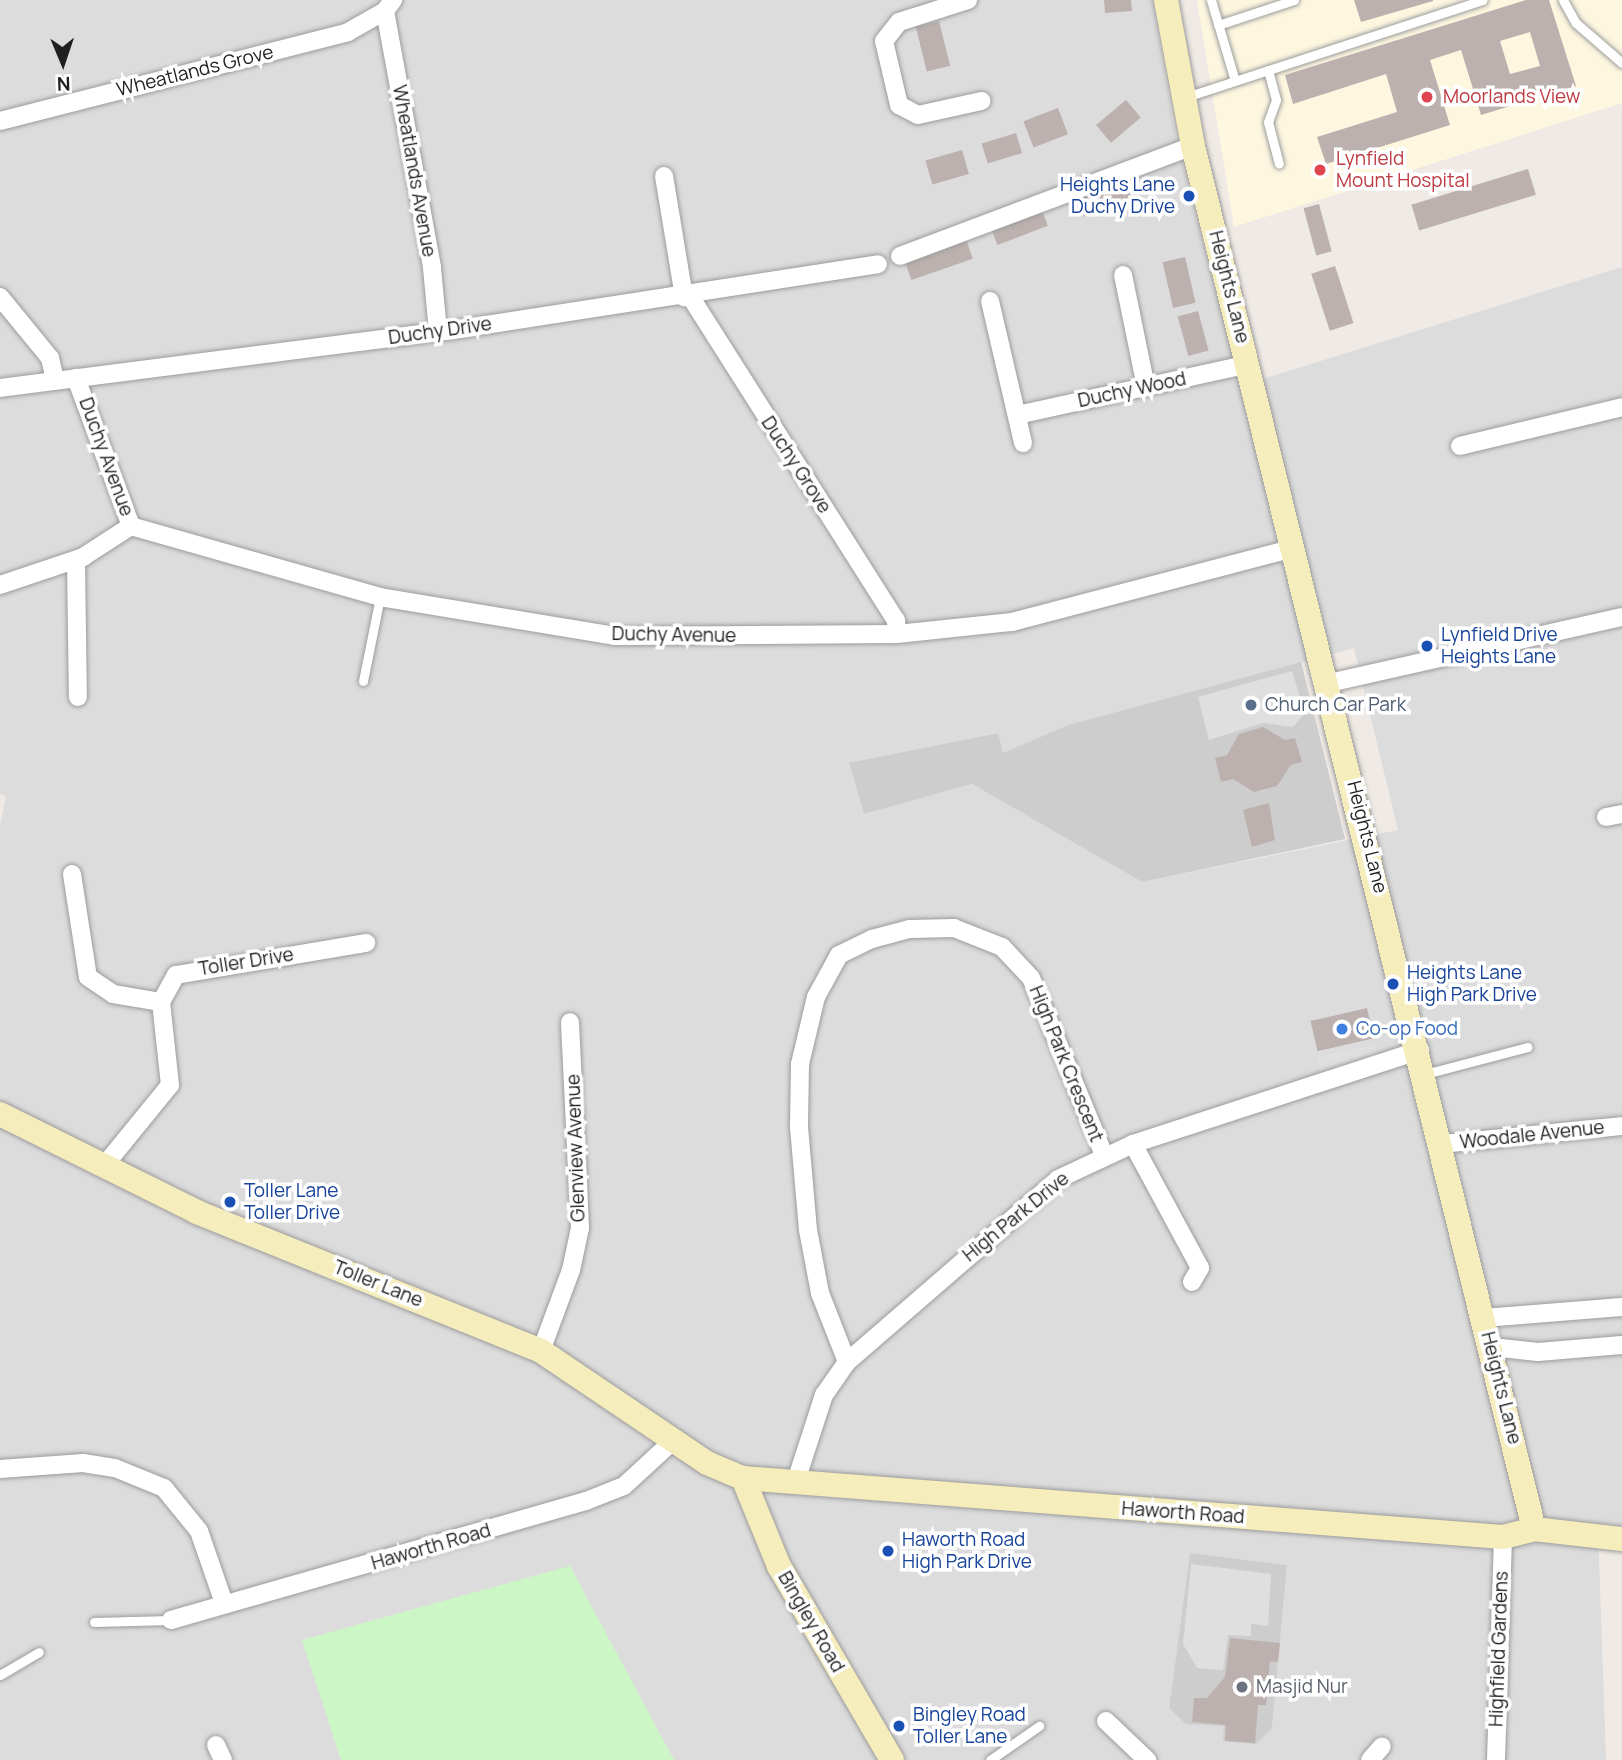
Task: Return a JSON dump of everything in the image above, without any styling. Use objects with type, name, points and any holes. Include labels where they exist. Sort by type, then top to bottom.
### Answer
[{"type":"main road","name":"Heights Lane","points":[[1166,0],[1194,146],[1423,1062],[1534,1529]]},
{"type":"main road","name":"Toller Lane","points":[[0,1114],[197,1212],[541,1351],[707,1463],[743,1478]]},
{"type":"main road","name":"Haworth Road","points":[[743,1478],[1503,1537],[1534,1529],[1622,1539]]},
{"type":"main road","name":"Bingley Road","points":[[743,1478],[779,1566],[891,1760]]},
{"type":"street","points":[[968,0],[899,22],[884,41],[899,105],[918,115],[981,101]]},
{"type":"street","name":"Wheatlands Grove","points":[[0,121],[348,32],[389,6]]},
{"type":"street","name":"Wheatlands Avenue","points":[[389,6],[432,268],[438,332]]},
{"type":"street","points":[[900,256],[1194,146]]},
{"type":"street","points":[[664,176],[687,297]]},
{"type":"street","name":"Duchy Drive","points":[[0,388],[687,297],[878,264]]},
{"type":"street","points":[[1123,275],[1146,387]]},
{"type":"street","name":"Duchy Grove","points":[[687,297],[896,620],[897,634]]},
{"type":"street","points":[[0,298],[50,358],[55,380]]},
{"type":"street","points":[[990,301],[1023,443]]},
{"type":"street","name":"Duchy Wood","points":[[1017,415],[1248,364]]},
{"type":"street","name":"Duchy Avenue","points":[[76,378],[131,526],[380,597],[615,636],[897,634],[1012,622],[1293,548]]},
{"type":"street","points":[[1460,446],[1622,407]]},
{"type":"street","points":[[0,585],[76,561],[131,526]]},
{"type":"street","points":[[76,561],[78,697]]},
{"type":"street","points":[[1329,683],[1622,617]]},
{"type":"street","points":[[72,874],[88,977],[113,994],[161,1002],[170,1085],[104,1166]]},
{"type":"street","name":"High Park Crescent","points":[[846,1362],[820,1293],[808,1230],[799,1127],[800,1064],[816,997],[839,955],[872,939],[909,929],[954,928],[1002,947],[1031,978],[1104,1155]]},
{"type":"street","name":"Toller Drive","points":[[161,1002],[176,975],[366,943]]},
{"type":"street","name":"Glenview Avenue","points":[[541,1351],[571,1270],[580,1228],[570,1022]]},
{"type":"street","name":"High Park Drive","points":[[796,1484],[824,1395],[846,1362],[1058,1179],[1104,1155],[1133,1144],[1423,1062]]},
{"type":"street","name":"Woodale Avenue","points":[[1442,1144],[1622,1126]]},
{"type":"street","points":[[1133,1144],[1200,1268],[1192,1282]]},
{"type":"street","points":[[1484,1318],[1622,1307]]},
{"type":"street","points":[[1492,1347],[1538,1352],[1622,1345]]},
{"type":"street","name":"Haworth Road","points":[[171,1620],[586,1502],[624,1486],[674,1440]]},
{"type":"street","points":[[0,1469],[83,1463],[114,1468],[164,1489],[199,1531],[224,1603]]},
{"type":"street","name":"Highfield Gardens","points":[[1496,1760],[1503,1537]]},
{"type":"street","points":[[1107,1721],[1147,1760]]},
{"type":"street","points":[[1370,1760],[1382,1746]]},
{"type":"lane","points":[[1211,0],[1235,81]]},
{"type":"lane","points":[[1219,24],[1294,0]]},
{"type":"lane","points":[[1184,97],[1483,0]]},
{"type":"lane","points":[[1563,0],[1576,23],[1622,63]]},
{"type":"lane","points":[[1268,70],[1276,100],[1268,122],[1279,164]]},
{"type":"lane","points":[[363,681],[380,597]]},
{"type":"lane","points":[[1423,1062],[1528,1047]]},
{"type":"lane","points":[[94,1622],[171,1620]]},
{"type":"lane","points":[[0,1675],[39,1652]]},
{"type":"lane","points":[[990,1760],[1039,1726]]},
{"type":"shaded area","points":[[0,0],[1152,0],[1177,142],[1240,386],[1622,267],[1622,1526],[1598,1528],[1606,1760],[674,1760],[569,1567],[303,1640],[341,1760],[0,1760],[0,825],[6,796],[0,794]],"holes":[[[1354,648],[1398,830],[1142,882],[972,784],[864,814],[849,764],[997,733],[1002,754],[1068,725]],[[1190,1553],[1287,1565],[1272,1728],[1224,1741],[1224,1726],[1169,1708]]]},
{"type":"shaded area","name":"Lynfield Mount Hospital","points":[[1197,0],[1622,0],[1622,103],[1234,227]]},
{"type":"shaded area","points":[[1301,662],[1345,839],[1142,882],[972,784],[864,814],[849,763],[998,733],[1003,753],[1068,725]]},
{"type":"shaded area","name":"Church Car Park","points":[[1292,671],[1305,713],[1293,727],[1263,723],[1209,740],[1198,697]]},
{"type":"shaded area","points":[[1375,1044],[1378,1057],[1321,1075],[1318,1056]]},
{"type":"shaded area","points":[[1190,1553],[1287,1565],[1272,1728],[1256,1744],[1223,1741],[1224,1726],[1186,1724],[1169,1708]]},
{"type":"shaded area","points":[[1191,1564],[1271,1574],[1268,1626],[1251,1624],[1251,1636],[1228,1635],[1223,1670],[1197,1668],[1183,1644]]},
{"type":"green space","points":[[570,1566],[674,1760],[341,1760],[302,1640]]},
{"type":"building","points":[[1104,0],[1131,0],[1132,11],[1105,13]]},
{"type":"building","points":[[1354,0],[1433,0],[1433,1],[1361,22]]},
{"type":"building","points":[[1526,0],[1549,0],[1576,86],[1481,115],[1461,50],[1430,60],[1450,125],[1326,164],[1317,137],[1397,112],[1386,74],[1293,104],[1285,75]],"holes":[[[1530,32],[1540,66],[1510,74],[1500,41]]]},
{"type":"building","points":[[939,21],[950,66],[927,71],[916,27]]},
{"type":"building","points":[[1126,100],[1141,118],[1111,143],[1096,125]]},
{"type":"building","points":[[1058,108],[1068,134],[1033,147],[1023,121]]},
{"type":"building","points":[[1016,133],[1022,153],[988,164],[982,144]]},
{"type":"building","points":[[962,150],[969,174],[932,185],[925,160]]},
{"type":"building","points":[[1528,169],[1536,195],[1419,230],[1411,205]]},
{"type":"building","points":[[1123,177],[1131,197],[1084,217],[1076,196]]},
{"type":"building","points":[[1319,204],[1332,251],[1316,255],[1304,208]]},
{"type":"building","points":[[1041,208],[1048,226],[997,245],[991,227]]},
{"type":"building","points":[[966,239],[973,259],[911,280],[905,260]]},
{"type":"building","points":[[1185,257],[1196,303],[1173,308],[1163,262]]},
{"type":"building","points":[[1335,266],[1354,323],[1330,331],[1311,274]]},
{"type":"building","points":[[1198,311],[1209,351],[1188,356],[1178,316]]},
{"type":"building","points":[[1263,727],[1285,740],[1295,738],[1302,762],[1291,765],[1277,786],[1254,792],[1233,779],[1221,782],[1215,758],[1227,755],[1239,734]]},
{"type":"building","points":[[1269,803],[1275,840],[1252,847],[1243,810]]},
{"type":"building","name":"Co-op Food","points":[[1367,1008],[1374,1038],[1317,1051],[1310,1021]]},
{"type":"building","name":"Masjid Nur","points":[[1230,1638],[1280,1643],[1278,1662],[1270,1661],[1266,1705],[1258,1705],[1255,1743],[1225,1741],[1226,1725],[1192,1722],[1194,1698],[1207,1698],[1225,1677]]},
{"type":"place","name":"Moorlands View","points":[[1427,97]]},
{"type":"place","name":"Lynfield Mount Hospital","points":[[1320,170]]},
{"type":"place","name":"Heights Lane Duchy Drive","points":[[1189,196]]},
{"type":"place","name":"Lynfield Drive Heights Lane","points":[[1427,646]]},
{"type":"place","name":"Church Car Park","points":[[1251,705]]},
{"type":"place","name":"Heights Lane High Park Drive","points":[[1393,984]]},
{"type":"place","name":"Co-op Food","points":[[1342,1029]]},
{"type":"place","name":"Toller Lane Toller Drive","points":[[230,1202]]},
{"type":"place","name":"Haworth Road High Park Drive","points":[[888,1551]]},
{"type":"place","name":"Masjid Nur","points":[[1242,1687]]},
{"type":"place","name":"Bingley Road Toller Lane","points":[[899,1726]]}]
